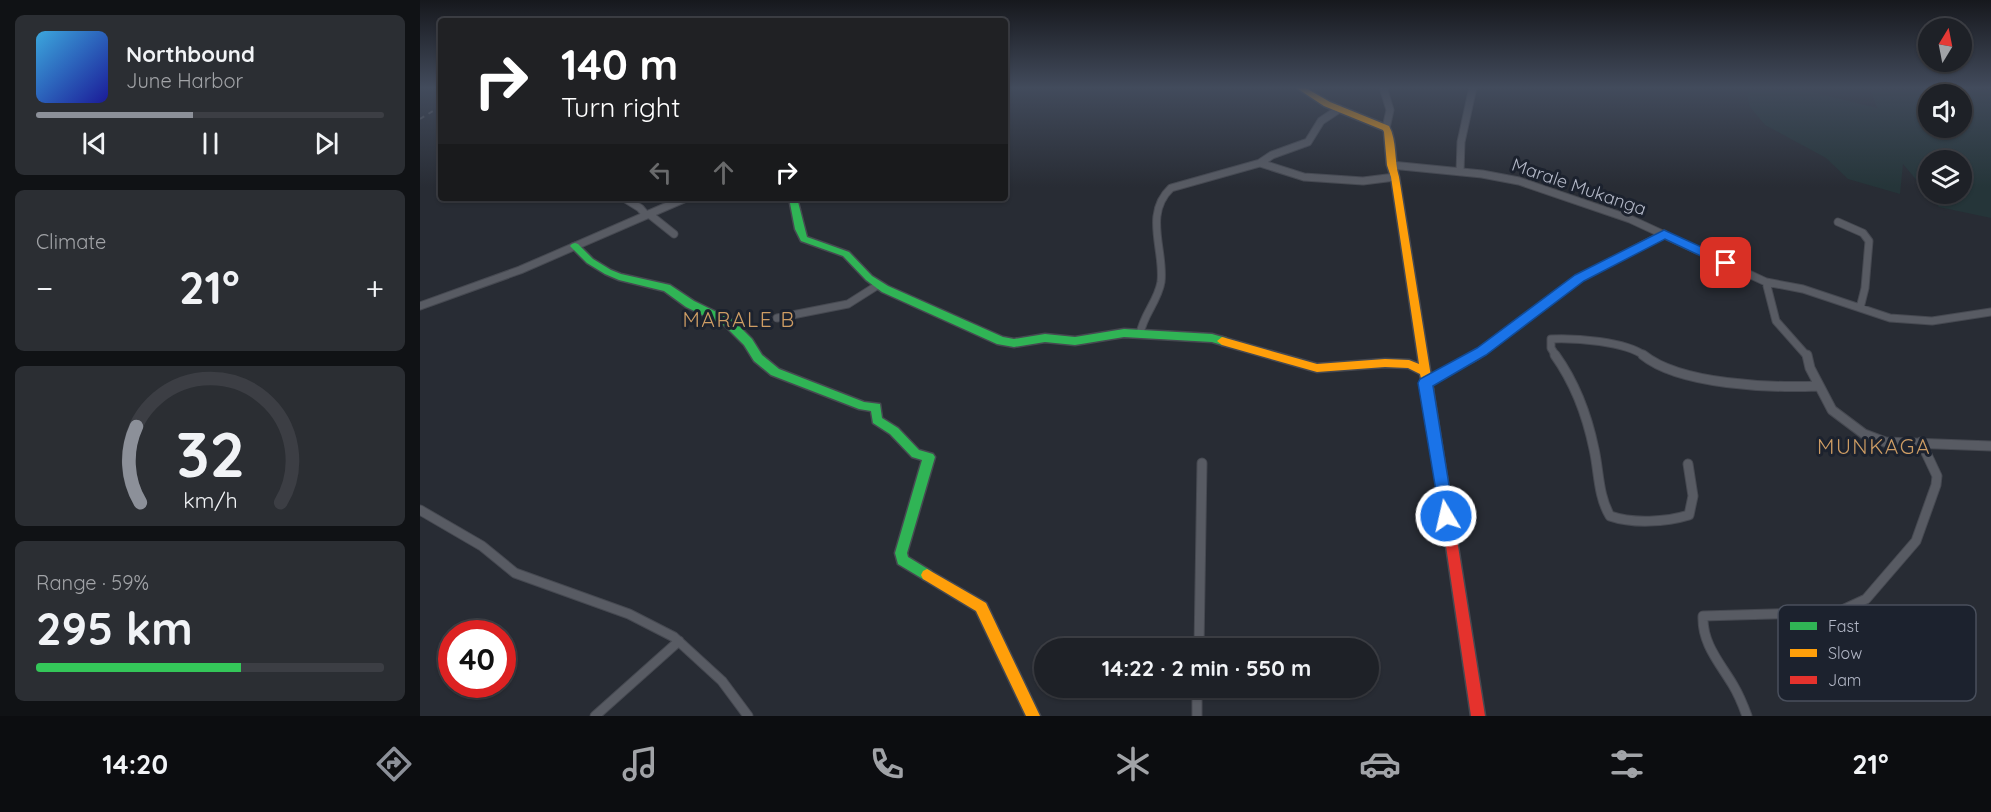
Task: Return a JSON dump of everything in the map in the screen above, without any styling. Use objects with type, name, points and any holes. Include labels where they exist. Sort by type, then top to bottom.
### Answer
[{"type":"street","points":[[1140,334],[1142,324],[1158,295],[1160,286],[1161,249],[1158,246],[1156,230],[1161,199],[1165,193],[1177,185],[1260,163],[1272,155],[1308,142],[1321,120]]},
{"type":"street","points":[[1367,120],[1386,128]]},
{"type":"street","points":[[1388,120],[1386,128],[1391,165],[1395,177],[1478,716]]},
{"type":"street","points":[[1460,172],[1461,142],[1466,120]]},
{"type":"street","points":[[1260,163],[1304,177],[1363,181],[1395,177]]},
{"type":"street","name":"Marale Mukanga","points":[[1391,165],[1501,176],[1519,181],[1664,234],[1766,282],[1803,289],[1860,308],[1912,321],[1932,321],[1991,312]]},
{"type":"street","points":[[629,201],[674,234]]},
{"type":"street","points":[[420,306],[506,275],[679,201]]},
{"type":"street","points":[[795,201],[798,207],[800,236],[846,254],[878,285],[965,327],[1006,343],[1045,338],[1075,341],[1119,333],[1212,338],[1317,368],[1385,363],[1409,364],[1424,371]]},
{"type":"street","points":[[1838,222],[1863,233],[1869,241],[1865,288],[1860,308]]},
{"type":"street","points":[[1425,383],[1482,351],[1579,278],[1664,234]]},
{"type":"street","points":[[575,246],[590,261],[608,272],[619,277],[668,288],[690,304],[729,323],[748,342],[758,358],[776,372],[863,406],[876,407],[878,420],[894,431],[916,454],[929,457],[910,516],[901,554],[902,560],[981,607],[1033,716]]},
{"type":"street","points":[[1766,282],[1776,321],[1807,355],[1818,386],[1832,410],[1875,440],[1991,446]]},
{"type":"street","points":[[777,318],[848,304],[878,285]]},
{"type":"street","points":[[1688,464],[1693,489],[1693,506],[1689,514],[1675,519],[1622,520],[1610,516],[1604,506],[1594,447],[1582,405],[1570,376],[1551,348],[1551,339],[1636,350],[1660,367],[1710,379],[1776,386],[1818,386]]},
{"type":"street","points":[[1853,605],[1866,599],[1916,541],[1936,485],[1937,476],[1922,442]]},
{"type":"street","points":[[1199,638],[1199,516],[1202,463]]},
{"type":"street","points":[[420,510],[482,546],[515,573],[656,626],[679,641],[722,681],[748,716]]},
{"type":"street","points":[[1747,716],[1738,694],[1705,638],[1701,625],[1703,616],[1778,614]]},
{"type":"street","points":[[595,716],[679,641]]},
{"type":"street","points":[[1197,698],[1197,716]]},
{"type":"shaded area","points":[[1761,120],[1918,120],[1918,138],[1972,138],[1972,120],[1991,120],[1991,218],[1939,207],[1936,204],[1972,204],[1972,150],[1918,150],[1918,182],[1903,164],[1900,194],[1848,179],[1826,158],[1765,125]]},
{"type":"traffic: fast","points":[[794,201],[799,229],[804,239],[846,254],[869,278],[885,289],[1001,341],[1014,343],[1045,338],[1075,341],[1124,333],[1212,338],[1222,341]]},
{"type":"traffic: fast","points":[[575,246],[590,261],[608,272],[619,277],[667,288],[690,304],[729,323],[748,342],[758,358],[775,372],[863,406],[876,407],[877,420],[894,431],[916,454],[929,457],[901,553],[902,560],[927,575]]},
{"type":"traffic: slow","points":[[1367,120],[1386,128],[1388,132],[1391,165],[1395,177],[1428,389]]},
{"type":"traffic: slow","points":[[1222,341],[1317,368],[1385,363],[1409,364],[1424,371]]},
{"type":"traffic: slow","points":[[927,575],[981,607],[1033,716]]},
{"type":"traffic: jam","points":[[1428,389],[1478,716]]},
{"type":"district","name":"MARALE B","points":[[739,320]]},
{"type":"district","name":"MUNKAGA","points":[[1874,447]]},
{"type":"route","points":[[1446,516],[1425,383],[1482,351],[1579,278],[1664,234],[1726,263]]}]
